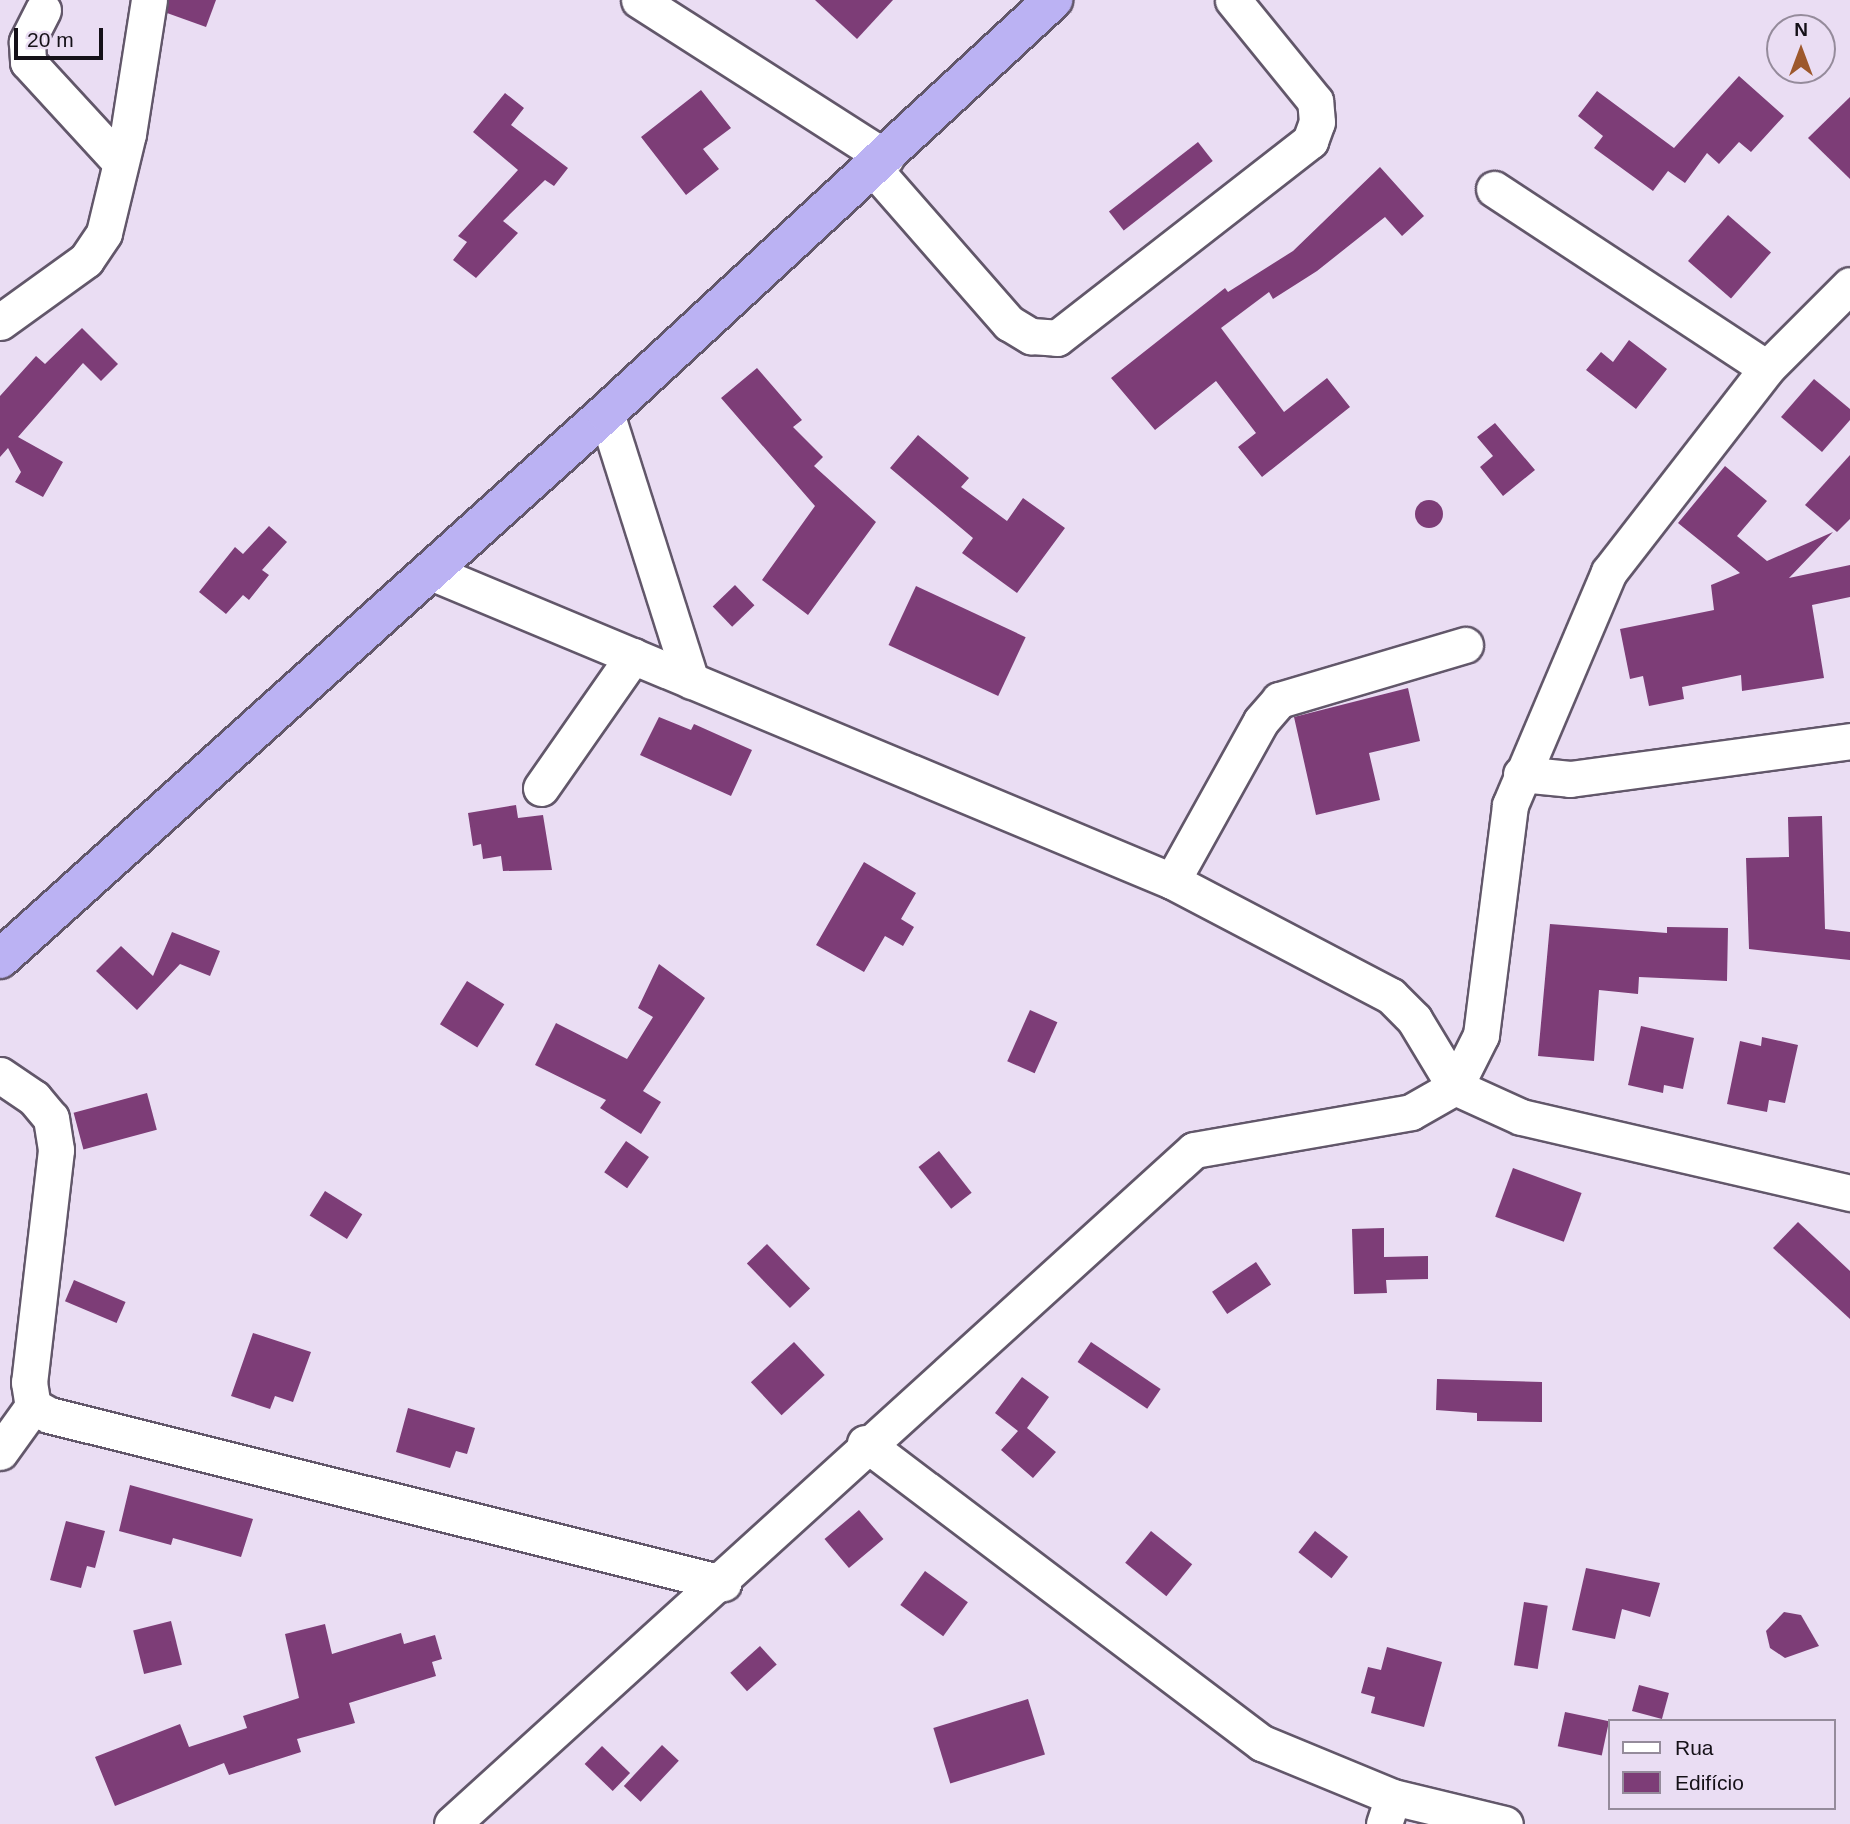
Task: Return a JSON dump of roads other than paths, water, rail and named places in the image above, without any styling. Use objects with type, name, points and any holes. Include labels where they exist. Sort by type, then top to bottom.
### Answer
[{"type":"highway","points":[[0,960],[606,413],[880,163],[1053,0]]},
{"type":"street","points":[[0,321],[86,260],[113,207],[118,160],[128,134],[149,0]]},
{"type":"street","points":[[639,0],[690,14],[880,163],[1009,323],[1031,336],[1057,338],[1310,141],[1317,122],[1315,101],[1233,0]]},
{"type":"street","points":[[43,10],[27,42],[28,62],[118,160]]},
{"type":"street","points":[[1494,189],[1766,368]]},
{"type":"street","points":[[452,1824],[723,1583],[865,1443],[1194,1150],[1411,1112],[1455,1087],[1481,1035],[1510,805],[1609,572],[1766,368],[1850,285]]},
{"type":"street","points":[[606,413],[691,681]]},
{"type":"street","points":[[431,572],[1172,881],[1391,996],[1414,1019],[1455,1087],[1534,1120],[1850,1193]]},
{"type":"street","points":[[1172,881],[1261,721],[1279,700],[1465,645]]},
{"type":"street","points":[[541,788],[633,656]]},
{"type":"street","points":[[1521,774],[1570,779],[1850,741]]},
{"type":"street","points":[[0,1075],[34,1098],[51,1118],[56,1150],[29,1382],[33,1406],[0,1452]]},
{"type":"street","points":[[33,1406],[723,1583]]},
{"type":"street","points":[[865,1443],[1262,1743],[1389,1810],[1505,1824]]}]
